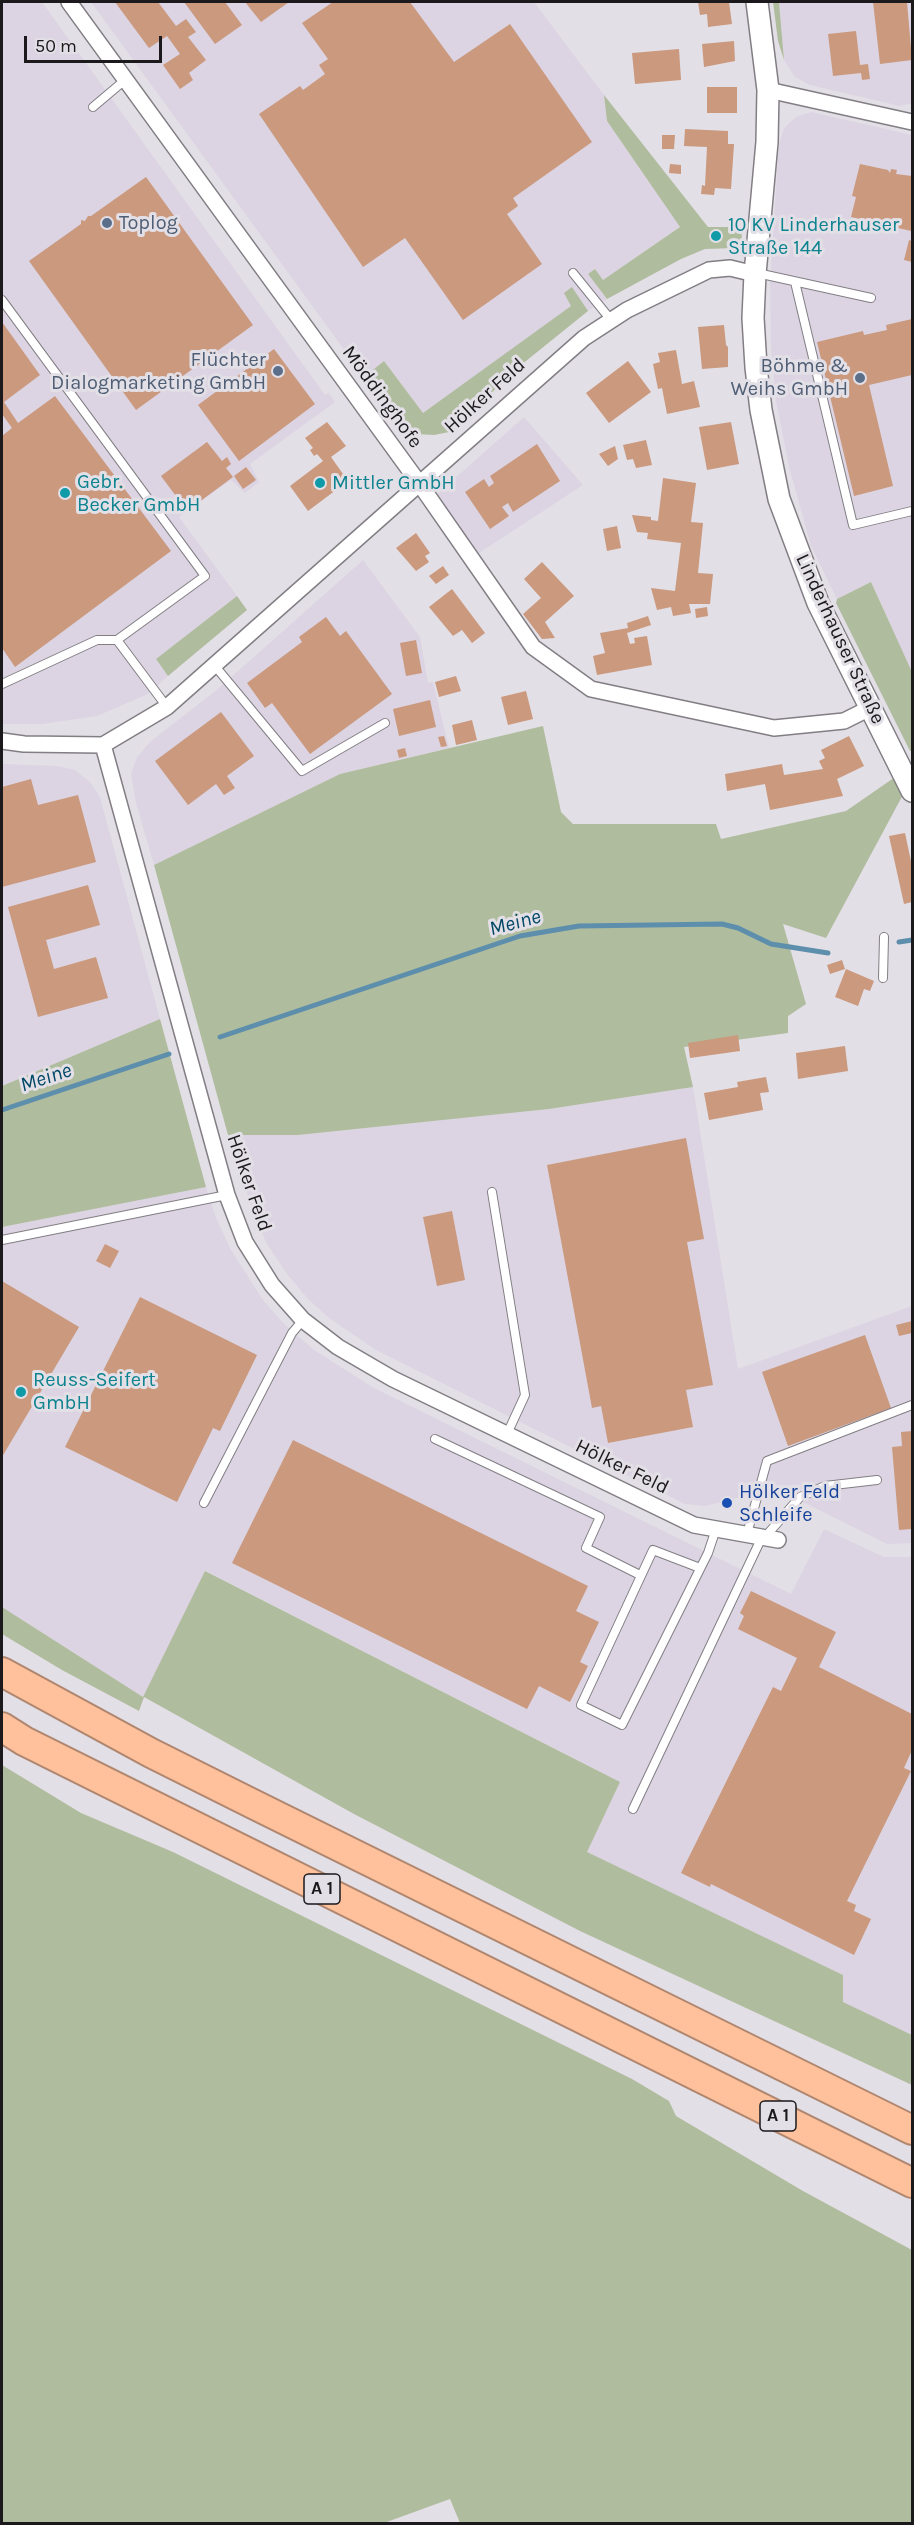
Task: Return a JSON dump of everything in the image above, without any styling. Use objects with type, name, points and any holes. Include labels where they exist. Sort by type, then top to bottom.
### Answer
[{"type":"highway","name":"A 1","points":[[2,1672],[134,1744],[253,1804],[912,2130]]},
{"type":"highway","name":"A 1","points":[[2,1727],[24,1741],[912,2183]]},
{"type":"main road","name":"Linderhauser Straße","points":[[757,2],[768,90],[767,142],[755,274],[756,367],[761,410],[779,499],[818,603],[912,791]]},
{"type":"street","name":"Möddinghofe","points":[[69,2],[419,483],[533,647],[591,688],[774,728],[844,721],[870,708]]},
{"type":"street","points":[[768,90],[912,122]]},
{"type":"street","name":"Hölker Feld","points":[[755,274],[730,268],[709,270],[611,320],[554,362],[167,707],[104,744],[227,1195],[245,1242],[267,1277],[303,1320],[338,1347],[393,1379],[694,1525],[763,1537]]},
{"type":"street","points":[[2,741],[24,744],[104,744]]},
{"type":"lane","points":[[93,107],[125,80]]},
{"type":"lane","points":[[573,273],[611,320]]},
{"type":"lane","points":[[755,274],[871,298]]},
{"type":"lane","points":[[795,282],[853,525],[912,511]]},
{"type":"lane","points":[[2,300],[205,576],[117,640],[97,640],[2,684]]},
{"type":"lane","points":[[117,640],[167,707]]},
{"type":"lane","points":[[214,666],[302,771],[385,723]]},
{"type":"lane","points":[[884,937],[884,978]]},
{"type":"lane","points":[[492,1192],[525,1395],[507,1434]]},
{"type":"lane","points":[[2,1240],[227,1195]]},
{"type":"lane","points":[[204,1503],[292,1333],[303,1320]]},
{"type":"lane","points":[[763,1537],[767,1461],[912,1406]]},
{"type":"lane","points":[[435,1440],[600,1517],[586,1548],[640,1575]]},
{"type":"lane","points":[[633,1809],[763,1537],[800,1497],[825,1486],[877,1480]]},
{"type":"lane","points":[[700,1568],[653,1550],[581,1705],[622,1725],[708,1553],[716,1529]]},
{"type":"shaded area","points":[[2,2],[42,2],[325,395],[329,393],[335,402],[250,464],[259,482],[245,493],[231,480],[179,517],[237,596],[156,659],[168,676],[148,694],[97,716],[43,724],[2,724]]},
{"type":"shaded area","points":[[91,2],[534,2],[604,95],[607,121],[680,227],[603,280],[595,269],[588,274],[607,299],[588,311],[572,287],[572,306],[423,413],[384,361],[364,377]]},
{"type":"shaded area","points":[[779,2],[912,2],[912,103],[900,106],[810,85],[795,77],[784,60]]},
{"type":"shaded area","points":[[811,112],[912,135],[912,672],[871,582],[837,599],[811,546],[789,467],[776,401],[771,349],[770,282],[779,144],[784,128],[796,117]]},
{"type":"shaded area","points":[[524,417],[583,485],[476,555],[435,496]]},
{"type":"shaded area","points":[[363,560],[420,637],[428,683],[433,682],[449,748],[340,774],[154,865],[136,803],[131,774],[137,757],[150,742],[219,688]]},
{"type":"shaded area","points":[[2,764],[57,766],[75,770],[90,782],[100,797],[160,1019],[2,1086]]},
{"type":"shaded area","points":[[693,1087],[738,1369],[912,1306],[912,1543],[887,1544],[775,1488],[705,1506],[685,1504],[376,1350],[329,1318],[308,1299],[287,1274],[267,1244],[255,1218],[228,1135],[298,1135],[548,1109]]},
{"type":"shaded area","points":[[206,1187],[216,1218],[231,1250],[263,1300],[285,1325],[314,1350],[374,1388],[791,1594],[824,1529],[884,1557],[912,1557],[912,2035],[842,2002],[843,1975],[586,1852],[620,1782],[206,1571],[143,1697],[2,1607],[2,1227]]},
{"type":"green space","points":[[773,2],[779,2],[784,60],[778,41]]},
{"type":"green space","points":[[604,95],[708,227],[741,227],[742,239],[736,248],[705,249],[681,259],[607,299],[588,274],[595,269],[603,280],[680,227],[607,121]]},
{"type":"green space","points":[[572,287],[588,311],[526,361],[449,432],[434,435],[416,434],[397,417],[364,377],[384,361],[423,413],[571,306],[564,293]]},
{"type":"green space","points":[[871,582],[912,672],[912,751],[836,603],[837,599]]},
{"type":"green space","points":[[237,596],[247,610],[168,676],[156,659]]},
{"type":"green space","points":[[543,726],[561,812],[573,824],[716,824],[721,839],[846,811],[898,775],[905,791],[826,938],[783,924],[806,1004],[788,1016],[788,1033],[684,1047],[693,1087],[549,1109],[298,1135],[228,1135],[154,865],[340,774]]},
{"type":"green space","points":[[160,1019],[206,1187],[2,1227],[2,1086]]},
{"type":"green space","points":[[205,1571],[620,1782],[587,1852],[843,1975],[843,2002],[912,2035],[912,2085],[580,1931],[354,1814],[144,1697],[139,1711],[62,1670],[2,1634],[2,1607],[143,1697]]},
{"type":"green space","points":[[2,1765],[81,1813],[173,1852],[632,2079],[669,2101],[676,2116],[803,2191],[912,2250],[912,2523],[460,2523],[450,2499],[384,2523],[2,2523]]},
{"type":"building","points":[[115,2],[158,2],[176,26],[186,19],[196,32],[188,37],[206,60],[189,73],[193,80],[180,89],[163,65],[180,54],[167,36],[149,48]]},
{"type":"building","points":[[184,2],[225,2],[242,25],[215,44]]},
{"type":"building","points":[[245,2],[289,2],[261,22]]},
{"type":"building","points":[[333,2],[410,2],[454,62],[510,24],[592,142],[513,198],[518,206],[507,214],[542,264],[463,320],[405,238],[363,267],[259,114],[300,86],[303,90],[325,74],[319,65],[328,59],[302,23]]},
{"type":"building","points":[[698,2],[729,2],[732,24],[708,27],[707,14],[700,15]]},
{"type":"building","points":[[873,2],[907,2],[912,60],[880,64]]},
{"type":"building","points":[[856,31],[860,65],[868,64],[870,79],[862,80],[861,73],[833,76],[828,34]]},
{"type":"building","points":[[734,41],[735,61],[704,67],[702,44]]},
{"type":"building","points":[[679,49],[681,80],[635,84],[632,53]]},
{"type":"building","points":[[707,87],[737,87],[737,113],[707,113]]},
{"type":"building","points":[[685,129],[728,131],[728,144],[734,144],[731,189],[715,188],[714,195],[701,194],[702,185],[705,186],[707,147],[684,146]]},
{"type":"building","points":[[662,135],[675,135],[674,149],[662,149]]},
{"type":"building","points":[[670,164],[681,165],[681,174],[669,173]]},
{"type":"building","points":[[860,164],[888,170],[890,173],[891,169],[897,170],[896,174],[912,176],[911,231],[851,217],[856,197],[852,196]]},
{"type":"building","points":[[146,177],[253,325],[136,410],[29,261],[81,224],[81,220],[85,221],[88,216]]},
{"type":"building","points":[[909,240],[912,241],[912,262],[904,260]]},
{"type":"building","points":[[912,319],[912,375],[869,385],[893,486],[854,496],[817,342],[863,331],[864,335],[887,330],[886,325]]},
{"type":"building","name":"Gebr. Becker GmbH","points":[[2,322],[40,375],[4,402],[18,423],[55,396],[171,551],[15,667],[2,648],[2,436],[12,428],[2,414]]},
{"type":"building","points":[[724,325],[728,347],[728,367],[702,369],[698,327]]},
{"type":"building","points":[[274,349],[315,404],[239,461],[198,405]]},
{"type":"building","points":[[676,350],[682,384],[694,381],[700,407],[667,414],[662,388],[658,389],[653,364],[660,362],[658,353]]},
{"type":"building","points":[[628,361],[651,392],[609,423],[586,393]]},
{"type":"building","name":"Mittler GmbH","points":[[327,422],[346,446],[331,457],[348,481],[308,511],[290,486],[323,461],[317,454],[314,456],[310,450],[313,448],[305,438]]},
{"type":"building","points":[[731,422],[739,464],[707,470],[699,427]]},
{"type":"building","points":[[646,440],[652,465],[636,468],[633,459],[627,460],[623,445]]},
{"type":"building","points":[[207,442],[222,461],[227,457],[231,464],[226,468],[233,477],[187,511],[161,476]]},
{"type":"building","points":[[537,444],[560,481],[513,512],[508,503],[502,507],[509,516],[490,529],[465,492],[484,479],[489,487],[494,483],[490,476]]},
{"type":"building","points":[[615,446],[618,459],[608,466],[599,454]]},
{"type":"building","points":[[246,467],[256,480],[243,489],[234,476]]},
{"type":"building","points":[[663,478],[696,483],[691,522],[703,523],[698,573],[713,574],[710,604],[689,604],[691,613],[673,616],[671,607],[657,610],[651,588],[675,591],[681,543],[647,539],[648,533],[637,532],[632,515],[651,517],[651,520],[658,521]]},
{"type":"building","points":[[617,526],[621,548],[607,551],[603,529]]},
{"type":"building","points":[[416,533],[430,553],[425,556],[429,562],[416,571],[396,548]]},
{"type":"building","points":[[542,562],[574,596],[545,622],[555,638],[542,639],[523,614],[541,598],[524,579]]},
{"type":"building","points":[[443,566],[449,575],[436,584],[429,576]]},
{"type":"building","points":[[452,589],[485,633],[472,643],[462,630],[453,636],[429,607]]},
{"type":"building","points":[[707,607],[708,616],[696,618],[695,609]]},
{"type":"building","points":[[648,616],[651,625],[627,633],[630,644],[635,643],[634,638],[647,636],[652,665],[597,675],[593,656],[605,653],[600,633],[628,628],[627,623]]},
{"type":"building","points":[[326,617],[340,636],[346,631],[392,694],[310,754],[272,703],[265,708],[247,683],[302,642],[299,637]]},
{"type":"building","points":[[416,640],[422,673],[406,676],[400,643]]},
{"type":"building","points":[[456,676],[461,691],[439,697],[435,682]]},
{"type":"building","points":[[526,691],[533,719],[508,725],[501,697]]},
{"type":"building","points":[[430,700],[436,727],[399,736],[393,709]]},
{"type":"building","points":[[221,712],[254,756],[227,776],[235,788],[224,795],[216,784],[188,805],[155,761]]},
{"type":"building","points":[[472,720],[477,740],[456,745],[452,725]]},
{"type":"building","points":[[444,736],[447,746],[441,747],[438,737]]},
{"type":"building","points":[[849,736],[864,766],[837,779],[843,796],[770,810],[765,784],[727,791],[725,774],[782,764],[784,775],[823,769],[819,761],[825,758],[821,750]]},
{"type":"building","points":[[405,748],[407,756],[399,758],[397,750]]},
{"type":"building","points":[[31,779],[38,805],[78,795],[96,862],[2,887],[2,787]]},
{"type":"building","points":[[905,833],[912,866],[912,902],[904,904],[889,836]]},
{"type":"building","points":[[88,885],[100,925],[46,940],[54,969],[96,957],[108,998],[38,1017],[8,907]]},
{"type":"building","points":[[842,960],[845,969],[830,974],[827,965]]},
{"type":"building","points":[[846,969],[874,981],[870,991],[864,989],[858,1006],[835,997]]},
{"type":"building","points":[[738,1035],[740,1051],[690,1058],[688,1043]]},
{"type":"building","points":[[845,1046],[848,1071],[798,1079],[796,1053]]},
{"type":"building","points":[[766,1077],[769,1092],[760,1093],[763,1110],[709,1120],[704,1093],[738,1087],[737,1082]]},
{"type":"building","points":[[686,1138],[704,1239],[687,1242],[713,1385],[686,1390],[693,1427],[608,1443],[601,1406],[592,1408],[547,1165]]},
{"type":"building","points":[[452,1211],[465,1280],[437,1286],[423,1217]]},
{"type":"building","points":[[105,1244],[119,1251],[110,1268],[96,1261]]},
{"type":"building","name":"Reuss-Seifert GmbH","points":[[2,1281],[79,1327],[2,1457]]},
{"type":"building","points":[[140,1297],[257,1355],[220,1431],[213,1428],[177,1502],[65,1447]]},
{"type":"building","points":[[912,1321],[912,1333],[899,1336],[896,1325]]},
{"type":"building","points":[[865,1335],[891,1408],[788,1446],[762,1372]]},
{"type":"building","points":[[912,1431],[912,1529],[899,1530],[892,1447],[902,1446],[901,1432]]},
{"type":"building","points":[[293,1440],[588,1586],[576,1611],[599,1622],[580,1662],[588,1666],[570,1702],[539,1686],[527,1709],[232,1563]]},
{"type":"building","points":[[751,1591],[836,1632],[819,1667],[912,1714],[912,1750],[904,1768],[911,1771],[847,1901],[856,1905],[854,1911],[871,1919],[854,1955],[711,1884],[710,1887],[681,1873],[773,1687],[781,1691],[797,1658],[738,1629],[744,1616],[740,1613]]},
{"type":"waterway","name":"Meine","points":[[220,1037],[520,936],[579,926],[722,924],[738,928],[771,944],[828,953]]},
{"type":"waterway","name":"Meine","points":[[899,942],[912,940]]},
{"type":"waterway","name":"Meine","points":[[2,1110],[169,1054]]},
{"type":"place","name":"Toplog","points":[[107,223]]},
{"type":"place","name":"10 KV Linderhauser Straße 144","points":[[716,236]]},
{"type":"place","name":"Flüchter Dialogmarketing GmbH","points":[[278,371]]},
{"type":"place","name":"Böhme & Weihs GmbH","points":[[860,378]]},
{"type":"place","name":"Mittler GmbH","points":[[320,483]]},
{"type":"place","name":"Gebr. Becker GmbH","points":[[65,493]]},
{"type":"place","name":"Reuss-Seifert GmbH","points":[[21,1392]]},
{"type":"place","name":"Hölker Feld Schleife","points":[[727,1503]]}]
